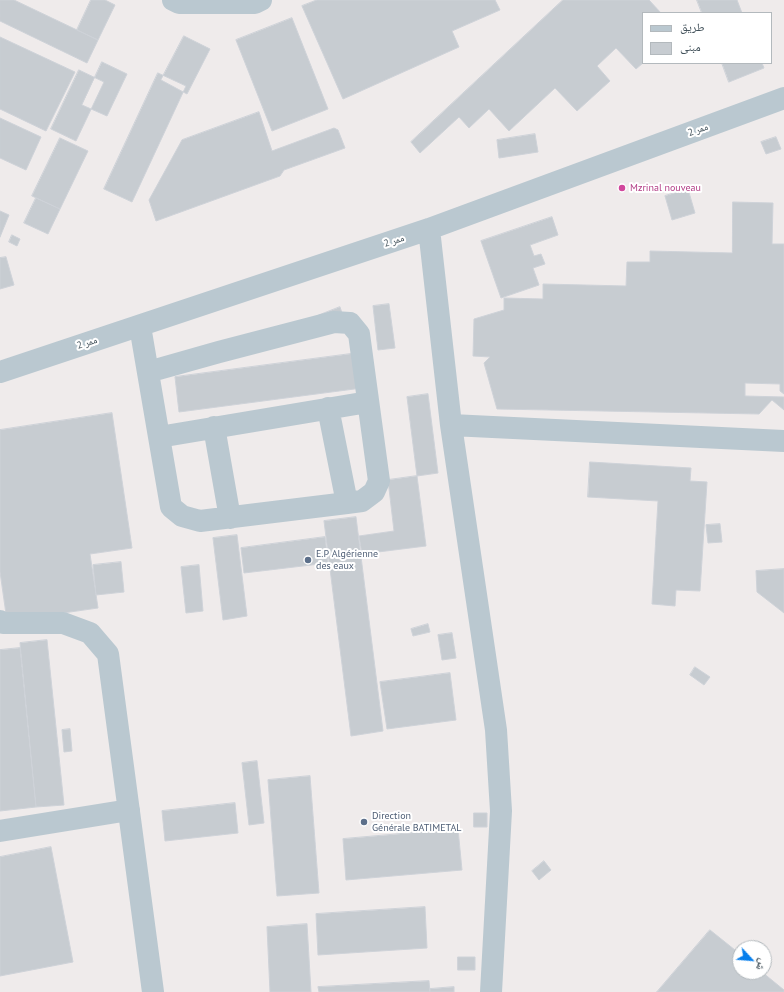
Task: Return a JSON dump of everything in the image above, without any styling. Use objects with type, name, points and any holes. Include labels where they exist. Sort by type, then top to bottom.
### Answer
[{"type":"lane","points":[[173,0],[179,3],[255,3],[261,0]]},
{"type":"lane","name":"ممر 2","points":[[0,372],[429,230],[784,98]]},
{"type":"lane","points":[[429,230],[451,425],[496,730],[501,811],[491,992]]},
{"type":"lane","points":[[140,326],[171,507],[182,516],[200,521],[230,518],[362,501],[374,492],[379,481],[359,334],[350,323],[334,322],[148,372]]},
{"type":"lane","points":[[159,437],[368,402]]},
{"type":"lane","points":[[328,408],[347,503]]},
{"type":"lane","points":[[451,425],[784,441]]},
{"type":"lane","points":[[214,427],[230,518]]},
{"type":"lane","points":[[0,621],[3,623],[63,623],[90,633],[108,654],[153,992]]},
{"type":"lane","points":[[0,831],[129,810]]},
{"type":"building","points":[[0,0],[14,0],[98,40],[87,63],[0,21]]},
{"type":"building","points":[[91,0],[105,0],[115,5],[98,40],[77,30]]},
{"type":"building","points":[[317,0],[495,0],[500,10],[452,31],[459,47],[343,99],[302,6]]},
{"type":"building","points":[[563,0],[649,0],[660,12],[642,12],[642,64],[636,69],[616,48],[597,66],[610,81],[577,111],[555,88],[509,131],[489,109],[469,128],[459,117],[420,153],[411,142]]},
{"type":"building","points":[[697,0],[737,0],[742,12],[702,12]]},
{"type":"building","points":[[292,18],[328,109],[272,131],[236,40]]},
{"type":"building","points":[[184,36],[210,49],[187,94],[161,80]]},
{"type":"building","points":[[0,37],[75,72],[46,131],[0,109]]},
{"type":"building","points":[[102,62],[127,74],[107,116],[82,105]]},
{"type":"building","points":[[722,64],[762,64],[764,68],[729,82]]},
{"type":"building","points":[[79,70],[104,82],[76,141],[51,129]]},
{"type":"building","points":[[158,73],[186,86],[132,202],[104,189]]},
{"type":"building","points":[[259,112],[272,151],[334,128],[338,130],[345,148],[284,170],[280,176],[156,221],[149,200],[182,140]]},
{"type":"building","points":[[0,118],[41,137],[26,170],[0,158]]},
{"type":"building","points":[[535,134],[538,152],[499,158],[497,140]]},
{"type":"building","points":[[776,137],[781,149],[766,154],[761,142]]},
{"type":"building","points":[[60,138],[88,151],[60,209],[32,196]]},
{"type":"building","points":[[688,189],[695,213],[672,220],[665,196]]},
{"type":"building","points":[[36,198],[60,209],[48,234],[24,223]]},
{"type":"building","points":[[733,202],[773,203],[772,244],[784,244],[784,394],[780,391],[780,384],[745,383],[745,396],[784,397],[784,410],[772,400],[759,414],[497,409],[484,363],[490,357],[473,356],[474,319],[504,310],[504,298],[543,299],[543,284],[626,286],[627,262],[650,262],[650,251],[732,253]]},
{"type":"building","points":[[0,211],[9,215],[0,237]]},
{"type":"building","points":[[552,217],[558,235],[530,245],[534,256],[541,254],[545,264],[533,268],[539,285],[501,298],[481,241]]},
{"type":"building","points":[[12,235],[20,239],[17,246],[9,242]]},
{"type":"building","points":[[6,257],[14,285],[0,289],[0,258]]},
{"type":"building","points":[[389,304],[395,348],[378,350],[373,306]]},
{"type":"building","points":[[340,307],[342,313],[319,315]]},
{"type":"building","points":[[358,353],[362,388],[179,412],[175,377]]},
{"type":"building","points":[[428,394],[438,473],[417,476],[407,397]]},
{"type":"building","points":[[112,413],[132,548],[90,554],[98,608],[7,621],[0,572],[0,430]]},
{"type":"building","points":[[590,462],[691,468],[690,481],[707,482],[700,591],[676,590],[675,606],[652,604],[658,501],[588,497]]},
{"type":"building","points":[[417,476],[426,546],[362,554],[359,536],[394,531],[388,480]]},
{"type":"building","points":[[356,517],[383,731],[351,736],[324,521]]},
{"type":"building","points":[[720,524],[722,542],[708,543],[706,525]]},
{"type":"building","points":[[237,535],[247,616],[223,620],[213,538]]},
{"type":"building","points":[[325,537],[328,563],[244,573],[241,548]]},
{"type":"building","points":[[121,562],[124,592],[96,595],[93,565]]},
{"type":"building","points":[[199,565],[203,611],[186,613],[181,567]]},
{"type":"building","points":[[784,569],[784,613],[757,592],[756,571]]},
{"type":"building","points":[[428,624],[430,632],[413,636],[411,629]]},
{"type":"building","points":[[452,633],[456,658],[442,660],[438,635]]},
{"type":"building","points":[[47,640],[64,805],[36,807],[20,643]]},
{"type":"building","points":[[20,648],[36,807],[0,811],[0,650]]},
{"type":"building","points":[[695,667],[710,677],[704,685],[690,675]]},
{"type":"building","points":[[450,673],[456,720],[387,729],[380,682]]},
{"type":"building","points":[[70,729],[72,751],[64,752],[62,730]]},
{"type":"building","points":[[257,761],[264,823],[249,825],[242,763]]},
{"type":"building","points":[[310,776],[319,893],[277,896],[268,780]]},
{"type":"building","points":[[235,803],[238,833],[165,841],[162,811]]},
{"type":"building","points":[[474,813],[487,813],[487,827],[474,827]]},
{"type":"building","points":[[458,829],[462,870],[346,880],[343,839]]},
{"type":"building","points":[[51,847],[73,962],[0,976],[0,857]]},
{"type":"building","points":[[544,861],[551,870],[539,880],[532,871]]},
{"type":"building","points":[[425,907],[427,948],[318,955],[316,914]]},
{"type":"building","points":[[307,924],[311,992],[270,992],[267,927]]},
{"type":"building","points":[[710,930],[732,948],[732,980],[772,980],[784,990],[784,992],[657,992]]},
{"type":"building","points":[[458,957],[475,957],[475,970],[458,970]]},
{"type":"building","points":[[429,981],[430,992],[319,992],[318,987]]},
{"type":"building","points":[[454,987],[454,992],[430,992],[430,989]]},
{"type":"place","name":"Mzrinal nouveau","points":[[622,188]]},
{"type":"place","name":"E.P Algérienne des eaux","points":[[308,560]]},
{"type":"place","name":"Direction Générale BATIMETAL","points":[[364,822]]}]
